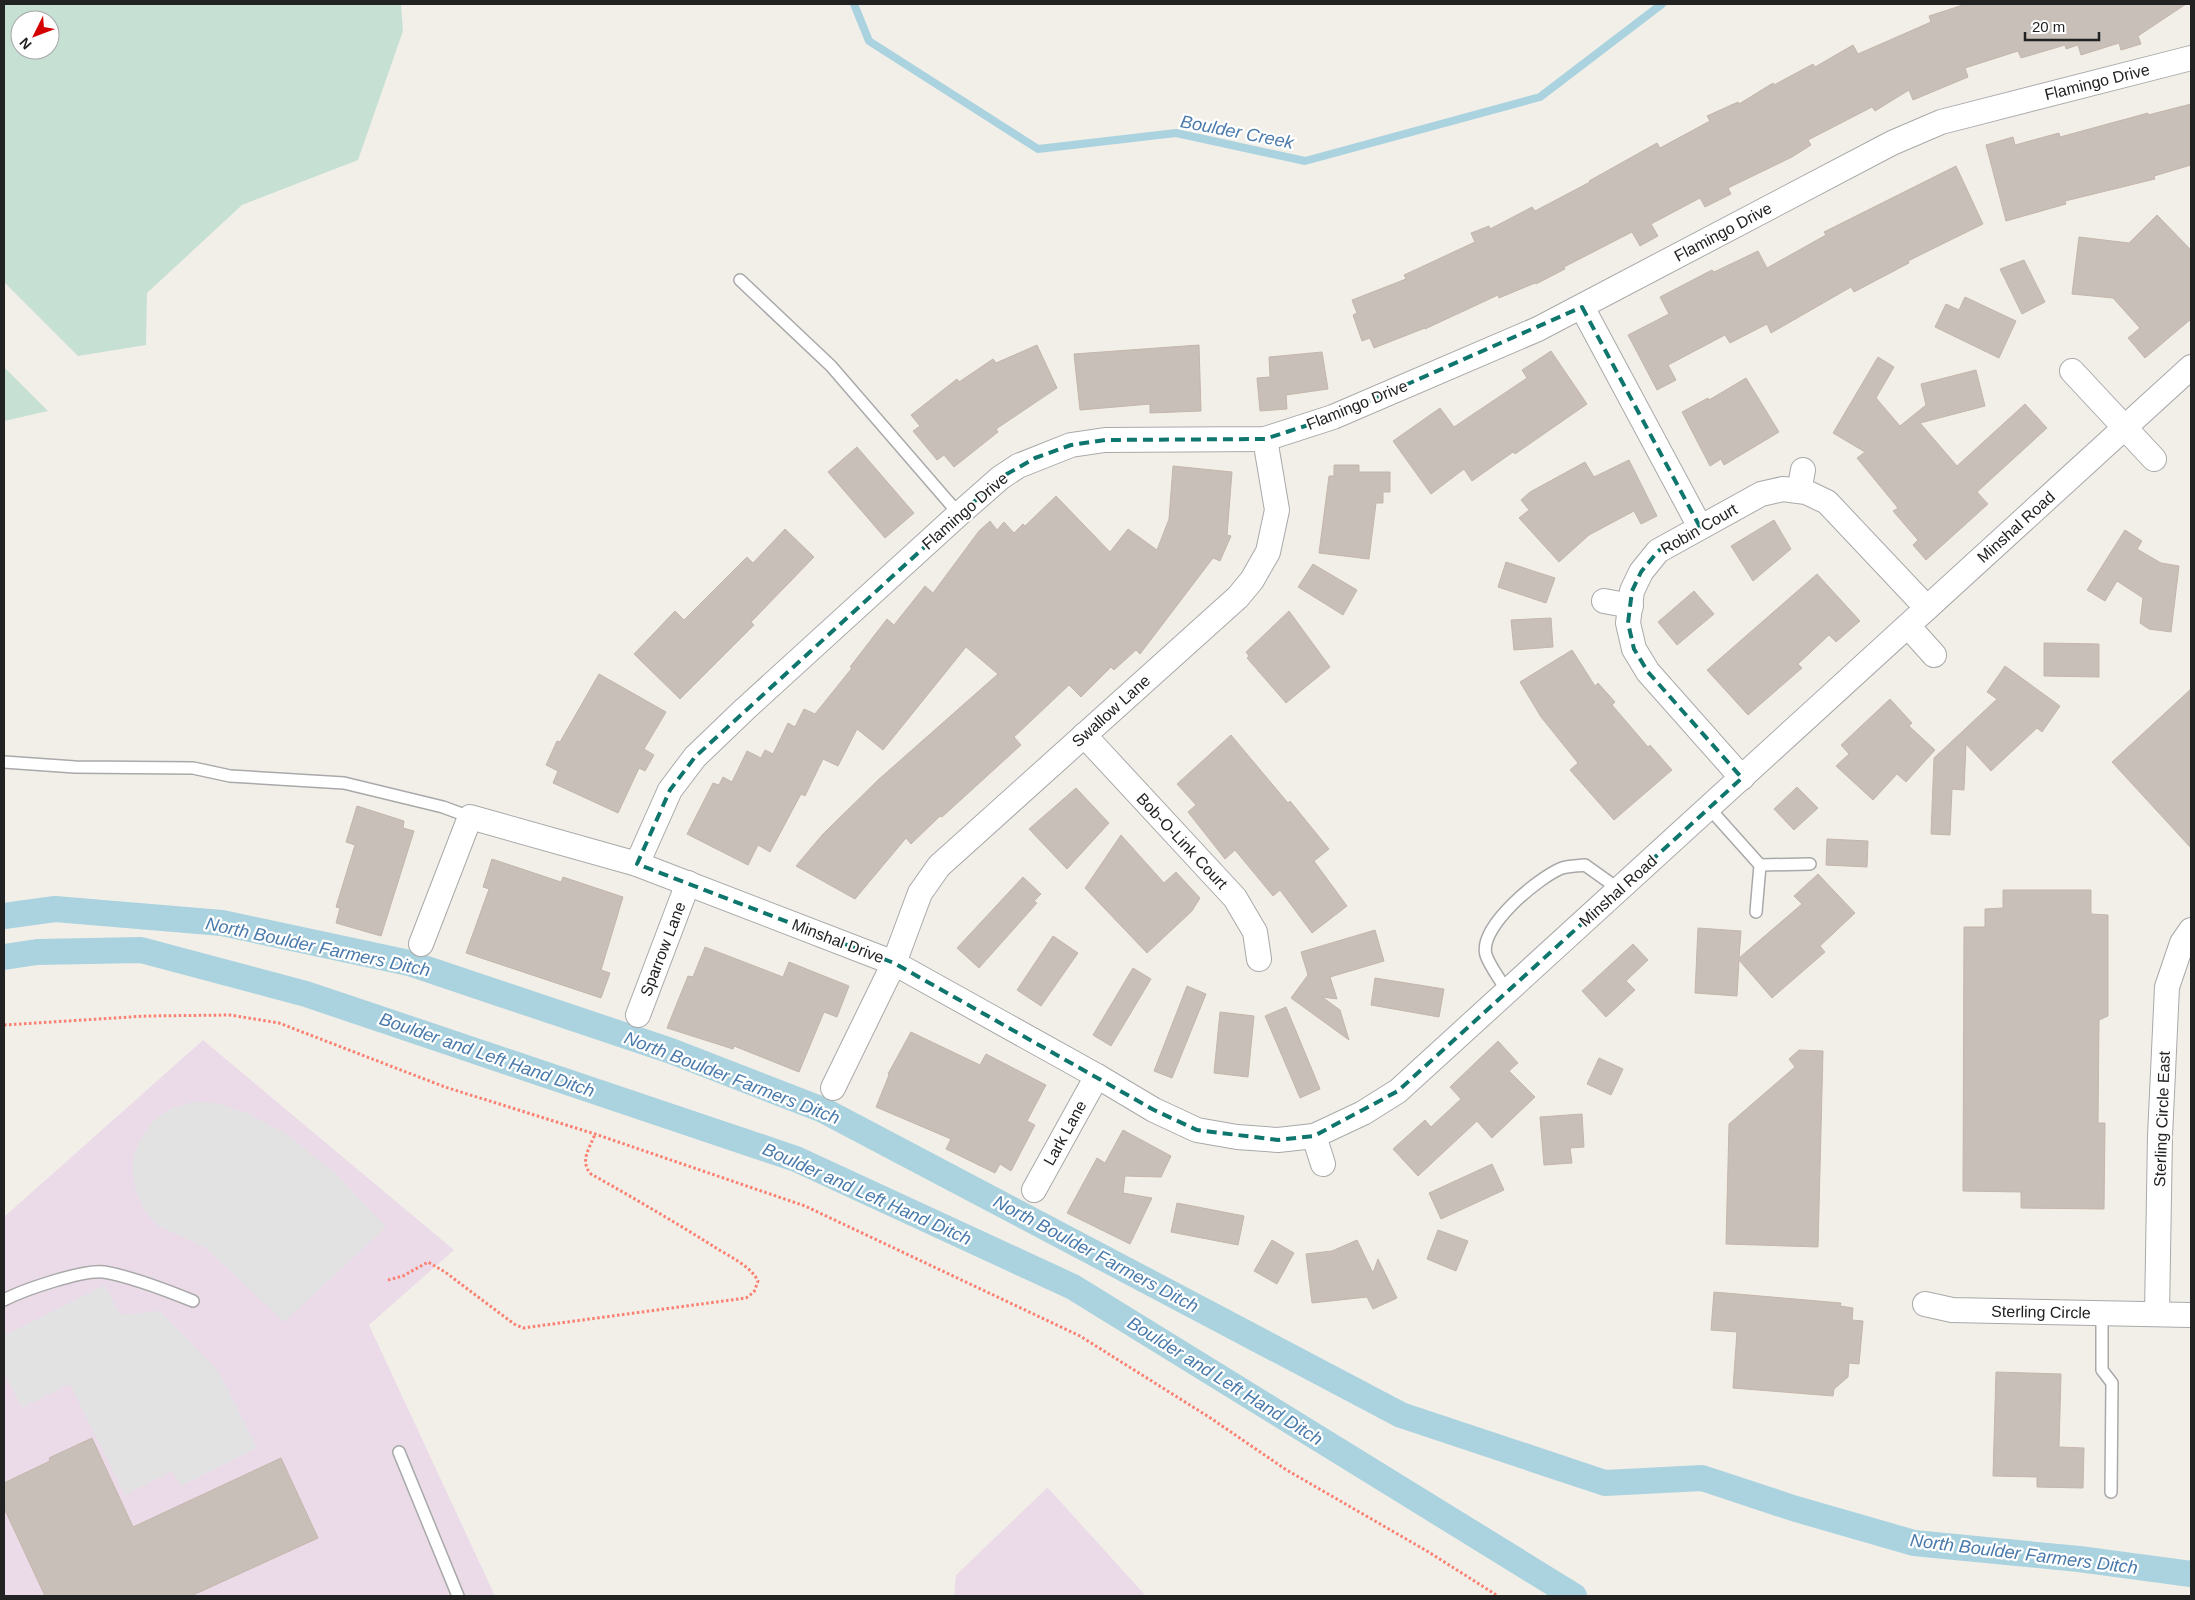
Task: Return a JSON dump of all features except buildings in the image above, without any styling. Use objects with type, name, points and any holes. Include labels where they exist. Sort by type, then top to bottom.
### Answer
[{"type":"street","name":"Flamingo Drive","points":[[637,864],[670,790],[695,757],[959,514],[1000,478],[1018,466],[1071,445],[1105,440],[1265,438],[1333,416],[1538,329],[1892,143],[1941,122],[2191,58]]},
{"type":"street","points":[[1582,307],[1700,527]]},
{"type":"street","name":"Minshal Road","points":[[1314,1136],[1363,1113],[1398,1091],[2191,367]]},
{"type":"street","points":[[2072,371],[2154,459]]},
{"type":"street","name":"Swallow Lane","points":[[833,1088],[894,963],[920,893],[939,866],[1238,597],[1252,580],[1268,552],[1277,510],[1265,438]]},
{"type":"street","name":"Robin Court","points":[[1742,778],[1648,672],[1634,649],[1628,623],[1632,591],[1641,572],[1658,551],[1761,494],[1783,489],[1801,480],[1806,492],[1826,502],[1927,608]]},
{"type":"street","points":[[1604,601],[1630,606]]},
{"type":"street","points":[[1908,626],[1934,655]]},
{"type":"street","name":"Bob-O-Link Court","points":[[1084,735],[1235,898],[1255,932],[1259,959]]},
{"type":"street","points":[[421,944],[470,817]]},
{"type":"street","name":"Minshal Drive","points":[[470,817],[637,864],[894,963],[1154,1110],[1197,1130],[1237,1137],[1278,1140],[1314,1136]]},
{"type":"street","name":"Sparrow Lane","points":[[638,1015],[688,883]]},
{"type":"street","name":"Sterling Circle East","points":[[2157,1314],[2160,1136],[2167,987],[2182,943],[2191,930]]},
{"type":"street","name":"Lark Lane","points":[[1034,1190],[1096,1076]]},
{"type":"street","points":[[1314,1136],[1322,1164]]},
{"type":"street","name":"Sterling Circle","points":[[1925,1304],[1952,1310],[2191,1315]]},
{"type":"lane","points":[[740,280],[831,366],[959,514]]},
{"type":"lane","points":[[4,762],[75,767],[193,768],[230,776],[344,783],[443,807],[470,817]]},
{"type":"lane","points":[[1709,808],[1760,865],[1756,912]]},
{"type":"lane","points":[[1760,865],[1810,864]]},
{"type":"lane","points":[[1507,992],[1486,954],[1488,933],[1516,901],[1547,877],[1563,868],[1585,865],[1620,890]]},
{"type":"lane","points":[[4,1300],[22,1291],[70,1278],[102,1272],[161,1288],[193,1301]]},
{"type":"lane","points":[[2102,1313],[2102,1370],[2112,1383],[2111,1492]]},
{"type":"lane","points":[[399,1452],[458,1596]]},
{"type":"path","points":[[4,1025],[146,1016],[230,1015],[278,1023],[445,1087],[596,1134],[805,1206],[1080,1336],[1209,1417],[1285,1469],[1427,1551],[1498,1596]]},
{"type":"path","points":[[388,1280],[403,1276],[428,1262],[445,1272],[514,1324],[524,1328],[746,1298],[754,1292],[758,1281],[755,1275],[742,1264],[663,1214],[591,1174],[585,1168],[584,1160],[596,1134]]},
{"type":"highlighted area","points":[[1582,307],[1700,527],[1658,551],[1641,572],[1632,591],[1628,623],[1634,649],[1648,672],[1742,778],[1398,1091],[1314,1136],[1278,1140],[1197,1130],[1154,1110],[894,963],[637,864],[670,790],[695,757],[1000,478],[1035,458],[1071,445],[1105,440],[1265,439],[1333,417]]},
{"type":"shaded area","points":[[203,1040],[454,1250],[369,1325],[495,1596],[4,1596],[4,1217]]},
{"type":"shaded area","points":[[193,1102],[216,1103],[247,1113],[286,1134],[336,1174],[386,1227],[284,1322],[206,1248],[157,1225],[144,1210],[136,1191],[133,1175],[133,1156],[142,1137],[155,1119],[172,1108]]},
{"type":"shaded area","points":[[105,1285],[120,1315],[160,1311],[219,1372],[257,1448],[181,1486],[172,1471],[125,1495],[70,1384],[22,1408],[4,1372],[4,1336]]},
{"type":"shaded area","points":[[1048,1487],[1146,1596],[954,1596],[956,1575]]},
{"type":"green space","points":[[4,4],[401,4],[403,31],[358,160],[242,205],[147,293],[146,345],[78,356],[4,282]]},
{"type":"green space","points":[[4,367],[48,411],[4,421]]},
{"type":"waterway","name":"Boulder Creek","points":[[854,4],[869,41],[1038,149],[1176,133],[1305,161],[1540,97],[1662,4]]},
{"type":"waterway","name":"North Boulder Farmers Ditch","points":[[4,916],[55,909],[222,923],[409,963],[671,1051],[823,1110],[1401,1415],[1605,1483],[1702,1478],[1796,1509],[1914,1543],[2079,1559],[2191,1574]]},
{"type":"waterway","name":"Boulder and Left Hand Ditch","points":[[4,957],[37,952],[141,950],[306,994],[796,1159],[1073,1287],[1574,1596]]}]
